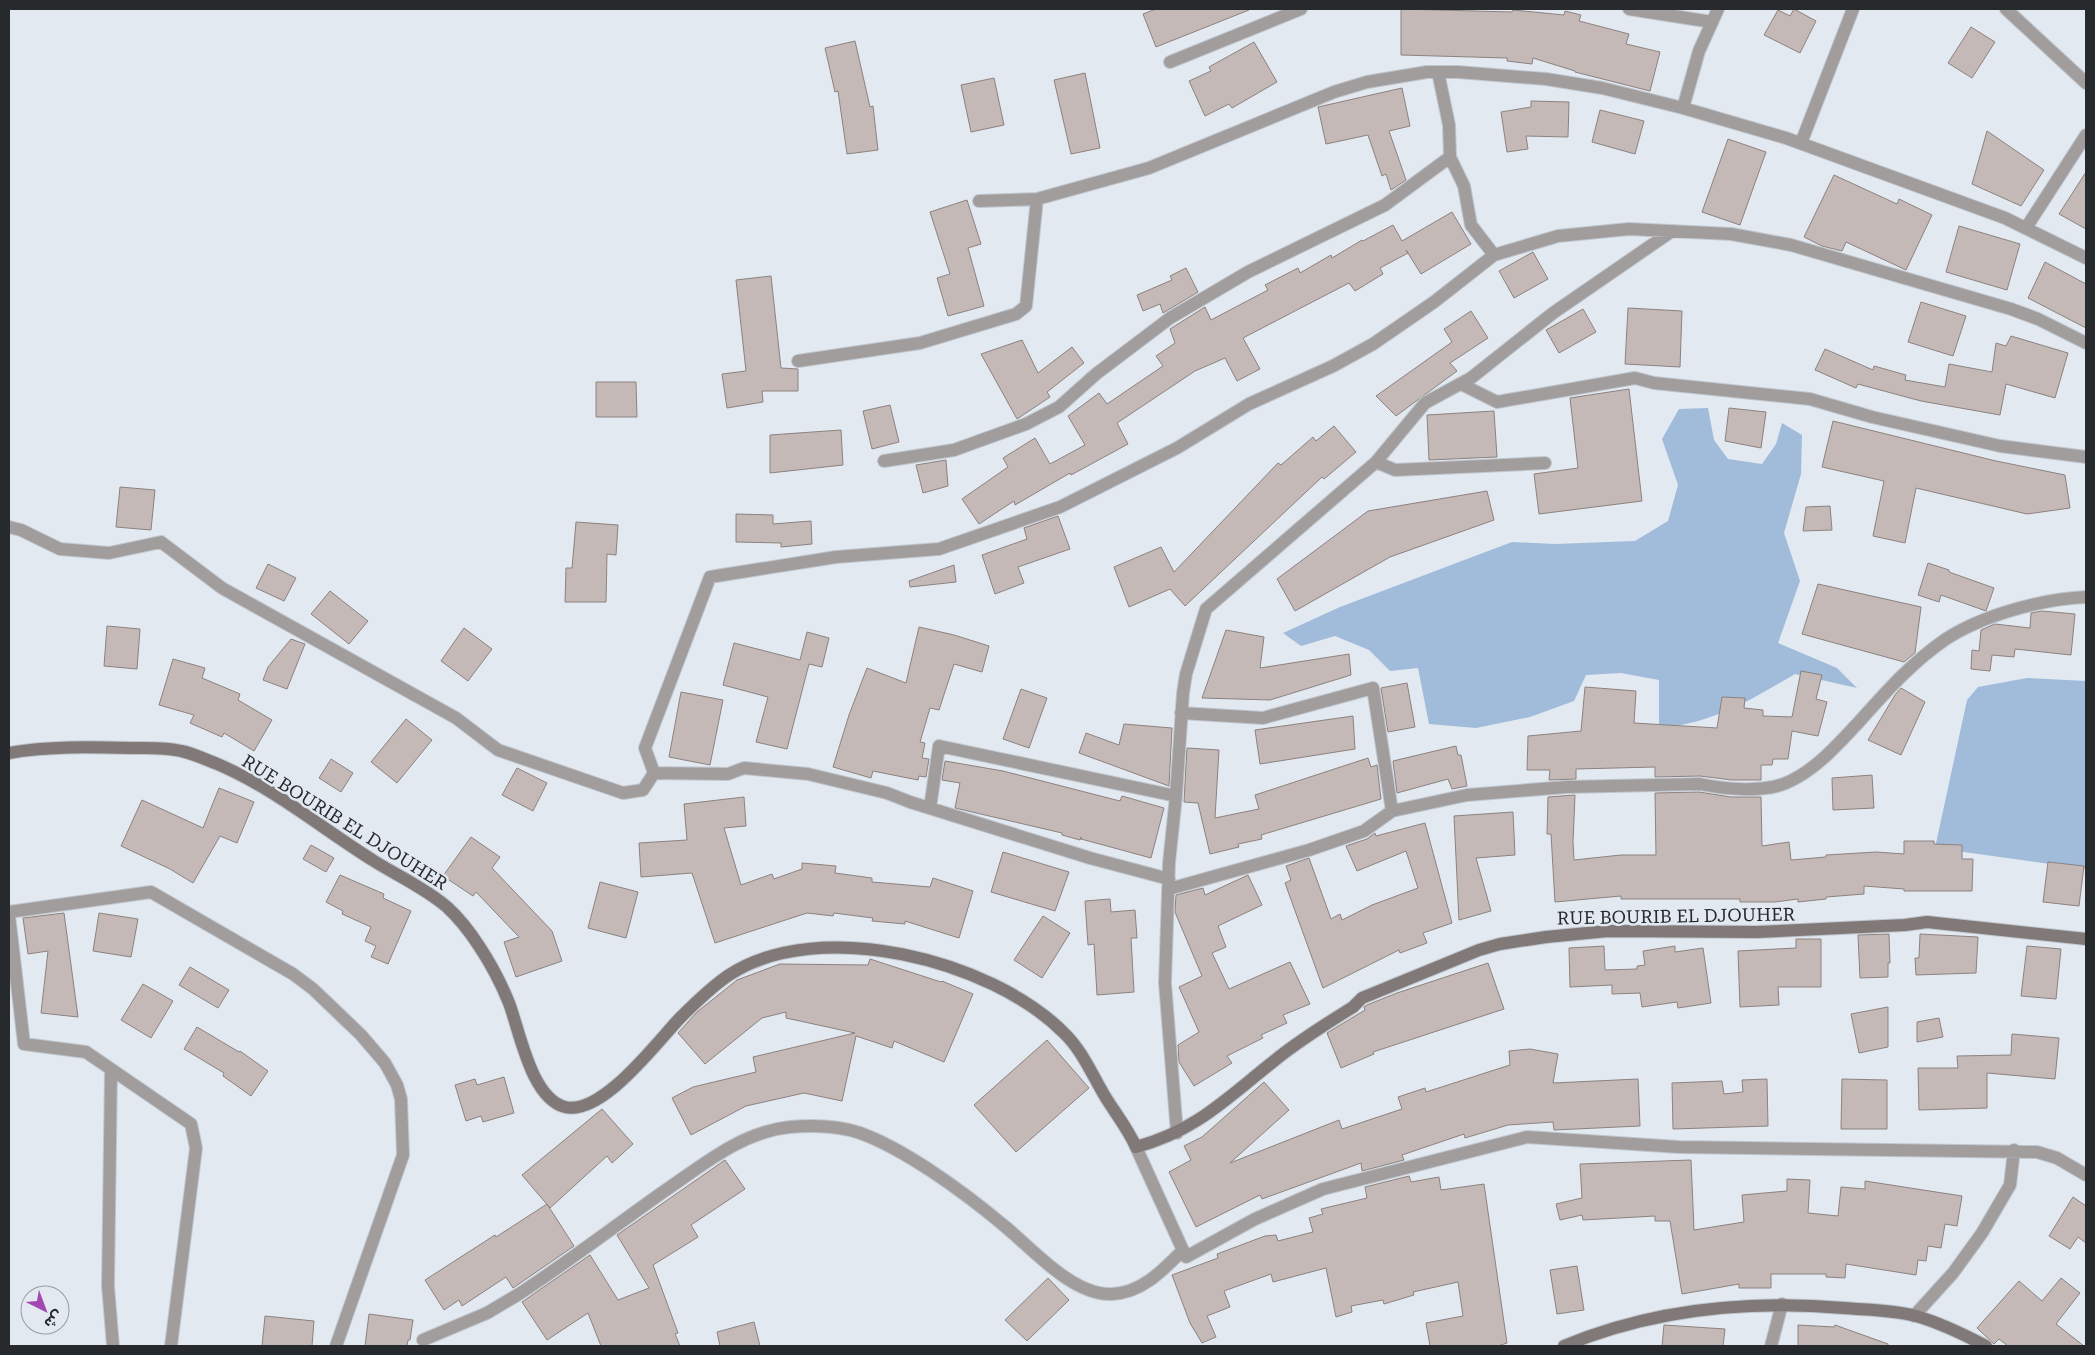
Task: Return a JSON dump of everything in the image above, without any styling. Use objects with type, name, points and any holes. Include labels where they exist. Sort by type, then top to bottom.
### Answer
[{"type":"main road","name":"RUE BOURIB EL DJOUHER","points":[[9,753],[42,749],[181,750],[238,773],[275,795],[434,897],[448,908],[477,943],[500,982],[536,1080],[552,1101],[562,1106],[574,1108],[588,1106],[603,1096],[640,1062],[710,989],[731,974],[759,960],[779,954],[839,947],[880,951],[922,958],[943,964],[989,982],[1028,1004],[1061,1029],[1075,1044],[1136,1147],[1177,1133],[1208,1115],[1275,1059],[1353,1007],[1362,998],[1479,950],[1500,944],[1590,932],[1758,932],[1905,925],[1926,922],[2086,939]]},
{"type":"main road","points":[[1564,1346],[1591,1342],[1634,1323],[1690,1310],[1754,1304],[1782,1304],[1879,1310],[1914,1316],[1948,1327],[1986,1346]]},
{"type":"street","points":[[1170,62],[1301,9]]},
{"type":"street","points":[[1629,9],[1712,22]]},
{"type":"street","points":[[1683,108],[1699,51],[1718,9]]},
{"type":"street","points":[[1801,143],[1853,9]]},
{"type":"street","points":[[2006,9],[2086,83]]},
{"type":"street","points":[[1438,72],[1449,125],[1450,156],[1464,186],[1472,225],[1494,255]]},
{"type":"street","points":[[979,201],[1037,199],[1149,168],[1334,92],[1385,78],[1438,72],[1498,74],[1602,88],[1683,108],[1801,143],[2005,218],[2086,258]]},
{"type":"street","points":[[2026,228],[2086,135]]},
{"type":"street","points":[[884,460],[954,450],[1026,424],[1059,407],[1096,374],[1170,318],[1248,272],[1385,205],[1450,156]]},
{"type":"street","points":[[798,361],[920,343],[1016,314],[1026,306],[1037,199]]},
{"type":"street","points":[[654,773],[645,748],[710,577],[836,556],[938,550],[1060,507],[1177,448],[1249,404],[1333,366],[1373,344],[1434,302],[1494,255],[1558,236],[1629,229],[1731,234],[1800,248],[2011,309],[2038,319],[2086,344]]},
{"type":"street","points":[[1177,1133],[1165,983],[1169,884],[1181,714],[1186,674],[1206,609],[1376,462],[1425,403],[1471,378],[1553,313],[1672,231]]},
{"type":"street","points":[[1461,384],[1497,402],[1634,378],[1654,383],[1810,399],[1872,417],[2000,446],[2086,457]]},
{"type":"street","points":[[1376,462],[1395,470],[1545,463]]},
{"type":"street","points":[[9,527],[21,530],[60,549],[109,553],[161,542],[222,588],[456,718],[498,750],[623,792],[643,790],[654,773]]},
{"type":"street","points":[[654,773],[728,774],[744,768],[808,774],[887,793],[1169,884],[1309,850],[1364,831],[1392,811],[1467,794],[1489,794],[1534,789],[1700,784],[1719,788],[1746,789],[1784,784],[1801,776],[1821,760],[1897,680],[1947,639],[2005,613],[2054,600],[2086,597]]},
{"type":"street","points":[[1181,714],[1263,718],[1373,688],[1392,811]]},
{"type":"street","points":[[930,808],[939,746],[1176,796]]},
{"type":"street","points":[[171,1346],[196,1148],[191,1124],[86,1052],[24,1044],[9,913],[151,892],[293,974],[313,989],[361,1036],[384,1063],[397,1085],[401,1099],[403,1155],[336,1346]]},
{"type":"street","points":[[111,1069],[108,1286],[113,1346]]},
{"type":"street","points":[[423,1340],[487,1313],[519,1294],[705,1163],[740,1141],[767,1131],[791,1127],[822,1127],[848,1130],[860,1133],[891,1148],[965,1196],[1057,1271],[1089,1290],[1111,1294],[1136,1289],[1160,1272],[1183,1250]]},
{"type":"street","points":[[1136,1147],[1186,1257],[1255,1219],[1324,1189],[1527,1137],[1679,1147],[2014,1150],[2037,1152],[2057,1158],[2086,1175]]},
{"type":"street","points":[[1914,1316],[1953,1273],[1982,1233],[2010,1185],[2014,1150]]},
{"type":"street","points":[[1771,1346],[1782,1304]]},
{"type":"shaded area","points":[[1708,408],[1714,440],[1728,459],[1762,464],[1776,444],[1782,423],[1802,435],[1801,474],[1784,533],[1800,581],[1778,643],[1837,668],[1857,688],[1795,674],[1747,701],[1713,716],[1696,722],[1659,727],[1659,680],[1621,673],[1586,675],[1574,701],[1530,717],[1476,728],[1429,724],[1418,668],[1390,671],[1369,650],[1335,636],[1301,646],[1283,633],[1340,607],[1512,542],[1555,544],[1635,541],[1668,521],[1678,485],[1662,439],[1679,409]]},
{"type":"shaded area","points":[[2027,678],[2086,681],[2086,869],[1935,848],[1967,700],[1978,687]]},
{"type":"building","points":[[1156,9],[1249,10],[1156,47],[1143,14]]},
{"type":"building","points":[[1401,9],[1512,12],[1513,10],[1564,15],[1565,11],[1581,15],[1579,21],[1629,34],[1626,44],[1660,52],[1650,91],[1575,72],[1533,58],[1532,64],[1507,61],[1507,58],[1401,55]]},
{"type":"building","points":[[1794,9],[1816,21],[1800,53],[1764,35],[1778,10],[1790,16]]},
{"type":"building","points":[[1971,27],[1995,42],[1972,78],[1948,63]]},
{"type":"building","points":[[855,41],[870,107],[873,106],[878,150],[847,154],[838,91],[835,92],[825,48]]},
{"type":"building","points":[[1254,42],[1277,82],[1232,108],[1229,104],[1205,116],[1189,81],[1211,71],[1209,67]]},
{"type":"building","points":[[1085,73],[1100,148],[1071,154],[1054,80]]},
{"type":"building","points":[[994,78],[1004,125],[971,132],[961,85]]},
{"type":"building","points":[[1402,88],[1410,126],[1389,131],[1406,180],[1391,190],[1386,174],[1382,176],[1368,135],[1326,144],[1318,107]]},
{"type":"building","points":[[1531,101],[1569,102],[1568,137],[1526,136],[1528,149],[1507,152],[1501,112],[1531,107]]},
{"type":"building","points":[[1600,110],[1644,121],[1635,154],[1592,142]]},
{"type":"building","points":[[1987,131],[2044,170],[2021,206],[1972,184]]},
{"type":"building","points":[[1728,139],[1766,152],[1740,225],[1702,212]]},
{"type":"building","points":[[2086,172],[2086,229],[2059,214]]},
{"type":"building","points":[[1834,175],[1897,204],[1899,199],[1932,215],[1906,270],[1846,242],[1842,251],[1822,246],[1804,237]]},
{"type":"building","points":[[967,200],[981,244],[968,248],[984,306],[948,316],[937,278],[950,274],[930,212]]},
{"type":"building","points":[[1452,212],[1471,244],[1421,274],[1408,253],[1380,268],[1383,274],[1355,291],[1349,283],[1243,338],[1260,369],[1237,381],[1225,358],[1195,371],[1117,423],[1128,444],[1071,475],[1070,473],[1015,505],[1014,501],[979,524],[962,499],[1008,467],[1003,458],[1035,438],[1050,464],[1085,445],[1068,416],[1099,393],[1107,404],[1163,366],[1156,356],[1175,343],[1170,329],[1205,307],[1211,320],[1268,290],[1265,285],[1298,268],[1300,273],[1331,255],[1332,258],[1362,240],[1393,225],[1402,241]]},
{"type":"building","points":[[1959,226],[2020,244],[2007,290],[1946,272]]},
{"type":"building","points":[[1533,252],[1548,279],[1514,298],[1499,271]]},
{"type":"building","points":[[2045,262],[2086,284],[2086,328],[2028,298]]},
{"type":"building","points":[[1186,268],[1198,292],[1163,313],[1160,304],[1143,311],[1137,295],[1172,280],[1170,276]]},
{"type":"building","points":[[771,276],[781,368],[798,369],[798,391],[762,391],[763,402],[727,408],[722,374],[746,371],[736,280]]},
{"type":"building","points":[[1921,302],[1966,316],[1953,356],[1908,342]]},
{"type":"building","points":[[1628,308],[1682,311],[1680,367],[1625,364]]},
{"type":"building","points":[[1583,309],[1596,332],[1559,353],[1546,330]]},
{"type":"building","points":[[1471,311],[1488,338],[1450,363],[1457,371],[1396,416],[1376,396],[1452,342],[1444,329]]},
{"type":"building","points":[[2011,336],[2068,353],[2055,398],[2006,384],[2000,415],[1921,401],[1858,384],[1856,388],[1815,370],[1825,349],[1873,370],[1874,366],[1906,375],[1905,380],[1945,387],[1949,364],[1992,372],[1996,343],[2006,346]]},
{"type":"building","points":[[1022,340],[1038,373],[1072,347],[1084,363],[1047,392],[1050,397],[1017,419],[981,354]]},
{"type":"building","points":[[596,382],[636,382],[637,417],[596,417]]},
{"type":"building","points":[[1629,389],[1642,501],[1539,514],[1534,474],[1578,468],[1570,398]]},
{"type":"building","points":[[890,405],[899,442],[872,449],[863,411]]},
{"type":"building","points":[[1729,408],[1766,412],[1761,448],[1725,441]]},
{"type":"building","points":[[1494,411],[1497,457],[1429,460],[1427,415]]},
{"type":"building","points":[[1833,421],[1996,461],[2065,475],[2070,508],[2027,514],[1916,488],[1905,543],[1873,536],[1884,481],[1822,467]]},
{"type":"building","points":[[1334,426],[1356,452],[1324,479],[1322,477],[1185,606],[1170,589],[1129,607],[1114,567],[1161,547],[1174,572],[1278,463],[1281,465],[1313,437],[1316,441]]},
{"type":"building","points":[[841,430],[843,465],[770,473],[770,435]]},
{"type":"building","points":[[946,460],[948,486],[923,493],[916,465]]},
{"type":"building","points":[[120,487],[155,490],[151,530],[116,527]]},
{"type":"building","points":[[1487,491],[1494,520],[1390,557],[1295,611],[1277,579],[1368,511]]},
{"type":"building","points":[[1830,506],[1832,530],[1803,531],[1806,507]]},
{"type":"building","points":[[736,514],[773,515],[773,524],[811,521],[812,544],[781,547],[781,543],[736,542]]},
{"type":"building","points":[[1058,516],[1070,549],[1018,567],[1024,583],[995,594],[982,555],[1027,539],[1024,528]]},
{"type":"building","points":[[576,522],[618,525],[616,555],[607,554],[606,602],[565,602],[566,568],[572,568]]},
{"type":"building","points":[[1928,563],[1994,588],[1986,611],[1941,595],[1939,602],[1918,595]]},
{"type":"building","points":[[268,564],[296,578],[284,601],[256,588]]},
{"type":"building","points":[[954,565],[956,582],[910,587],[909,581]]},
{"type":"building","points":[[1818,584],[1921,607],[1915,653],[1904,662],[1802,634]]},
{"type":"building","points":[[330,591],[368,621],[349,644],[311,614]]},
{"type":"building","points":[[2042,611],[2075,614],[2071,655],[2015,649],[2014,657],[1992,655],[1990,671],[1971,669],[1972,650],[1979,651],[1981,630],[1995,624],[2030,628],[2031,613]]},
{"type":"building","points":[[107,626],[140,629],[137,669],[104,666]]},
{"type":"building","points":[[919,627],[989,646],[982,672],[954,664],[939,710],[930,708],[920,742],[925,743],[922,758],[929,759],[926,777],[919,776],[918,780],[873,771],[871,778],[833,767],[849,715],[867,668],[906,683]]},
{"type":"building","points":[[464,628],[492,649],[468,681],[441,661]]},
{"type":"building","points":[[1226,630],[1264,637],[1260,668],[1349,654],[1351,675],[1270,700],[1202,698]]},
{"type":"building","points":[[807,632],[829,638],[822,667],[809,664],[787,749],[756,742],[768,697],[723,685],[734,643],[800,660]]},
{"type":"building","points":[[291,639],[305,644],[287,689],[263,680],[268,667]]},
{"type":"building","points":[[173,659],[205,668],[202,678],[240,694],[238,700],[272,720],[254,751],[224,733],[222,737],[190,723],[194,715],[159,705]]},
{"type":"building","points":[[1801,671],[1822,675],[1816,699],[1827,702],[1818,736],[1792,731],[1788,759],[1773,759],[1772,765],[1761,765],[1761,780],[1732,780],[1700,776],[1655,777],[1655,767],[1576,769],[1576,779],[1549,780],[1550,770],[1527,770],[1528,736],[1581,731],[1585,687],[1636,691],[1634,723],[1717,728],[1722,697],[1745,698],[1744,708],[1763,710],[1763,716],[1792,717]]},
{"type":"building","points":[[1407,683],[1415,727],[1388,732],[1381,688]]},
{"type":"building","points":[[1901,688],[1925,702],[1901,755],[1868,740]]},
{"type":"building","points":[[1021,689],[1047,698],[1029,748],[1003,739]]},
{"type":"building","points":[[681,692],[723,700],[710,765],[669,757]]},
{"type":"building","points":[[1353,716],[1355,749],[1260,764],[1255,730]]},
{"type":"building","points":[[406,719],[432,740],[397,783],[371,762]]},
{"type":"building","points":[[1124,724],[1172,728],[1169,786],[1079,753],[1086,733],[1119,745]]},
{"type":"building","points":[[1456,746],[1458,755],[1461,755],[1467,786],[1452,789],[1448,779],[1397,793],[1393,761]]},
{"type":"building","points":[[1187,748],[1219,750],[1215,818],[1259,809],[1255,795],[1368,758],[1371,767],[1377,765],[1381,799],[1261,835],[1262,839],[1238,844],[1239,847],[1210,854],[1198,803],[1184,802]]},
{"type":"building","points":[[331,759],[353,773],[341,792],[319,778]]},
{"type":"building","points":[[945,761],[1003,771],[1120,801],[1122,796],[1164,808],[1151,858],[1081,839],[1081,837],[1080,840],[1062,835],[1062,833],[955,808],[960,783],[942,780]]},
{"type":"building","points":[[517,768],[547,783],[533,811],[502,795]]},
{"type":"building","points":[[1872,775],[1874,808],[1833,810],[1832,778]]},
{"type":"building","points":[[219,788],[254,802],[237,843],[220,836],[193,883],[170,869],[121,846],[142,800],[203,828]]},
{"type":"building","points":[[1699,792],[1731,797],[1761,797],[1762,846],[1789,842],[1791,860],[1826,857],[1826,855],[1876,852],[1904,854],[1904,841],[1934,841],[1934,844],[1962,845],[1962,859],[1973,859],[1972,891],[1904,891],[1904,889],[1864,886],[1864,894],[1826,897],[1826,899],[1798,902],[1798,899],[1775,902],[1740,902],[1740,899],[1621,899],[1621,896],[1555,902],[1551,834],[1547,834],[1548,797],[1575,795],[1574,860],[1621,855],[1656,855],[1655,793]]},
{"type":"building","points":[[744,797],[746,826],[724,828],[741,885],[772,874],[774,879],[802,869],[802,863],[836,866],[835,873],[872,878],[872,882],[930,887],[933,878],[973,891],[959,938],[905,921],[905,924],[872,921],[873,918],[834,913],[833,916],[807,913],[715,943],[692,873],[641,877],[639,843],[687,840],[684,804]]},
{"type":"building","points":[[1513,812],[1515,855],[1476,858],[1491,911],[1459,920],[1454,816]]},
{"type":"building","points":[[1425,823],[1452,923],[1423,933],[1427,943],[1400,953],[1399,950],[1323,988],[1285,883],[1291,880],[1286,866],[1309,858],[1331,919],[1340,914],[1342,920],[1372,905],[1418,888],[1406,851],[1357,871],[1346,846],[1367,839],[1375,833],[1376,836]]},
{"type":"building","points":[[471,837],[500,857],[492,868],[552,931],[562,961],[516,977],[504,942],[519,937],[476,892],[473,896],[443,876]]},
{"type":"building","points":[[311,845],[334,858],[326,872],[303,859]]},
{"type":"building","points":[[1003,852],[1069,872],[1055,911],[991,892]]},
{"type":"building","points":[[2048,862],[2084,866],[2079,906],[2043,902]]},
{"type":"building","points":[[340,875],[384,894],[383,898],[411,911],[388,964],[371,957],[376,946],[365,941],[371,927],[342,914],[343,911],[326,902]]},
{"type":"building","points":[[1248,875],[1262,905],[1218,926],[1226,947],[1212,953],[1229,989],[1290,962],[1310,1004],[1283,1015],[1287,1023],[1261,1035],[1263,1038],[1227,1056],[1232,1063],[1194,1086],[1179,1062],[1178,1045],[1199,1032],[1179,987],[1202,976],[1175,912],[1176,895],[1203,888],[1205,895]]},
{"type":"building","points":[[600,882],[638,892],[626,938],[588,928]]},
{"type":"building","points":[[1110,899],[1111,912],[1135,910],[1137,938],[1131,938],[1134,992],[1097,995],[1094,944],[1088,945],[1085,901]]},
{"type":"building","points":[[64,913],[78,1017],[41,1013],[48,951],[28,954],[23,918]]},
{"type":"building","points":[[99,913],[138,919],[131,957],[93,951]]},
{"type":"building","points":[[1043,916],[1070,933],[1042,978],[1014,960]]},
{"type":"building","points":[[1889,934],[1890,963],[1888,963],[1888,977],[1860,978],[1858,935]]},
{"type":"building","points":[[1920,934],[1978,937],[1976,973],[1916,975],[1915,958],[1919,958]]},
{"type":"building","points":[[1796,939],[1821,939],[1821,987],[1778,987],[1779,1005],[1740,1007],[1738,951],[1796,948]]},
{"type":"building","points":[[1604,946],[1605,970],[1637,969],[1637,966],[1645,965],[1643,951],[1675,946],[1675,952],[1703,948],[1711,1003],[1678,1008],[1677,1002],[1642,1007],[1640,993],[1612,994],[1612,985],[1570,987],[1569,948]]},
{"type":"building","points":[[2027,946],[2061,949],[2056,999],[2021,996]]},
{"type":"building","points":[[870,959],[942,981],[973,994],[944,1062],[894,1041],[892,1048],[856,1036],[842,1101],[804,1093],[746,1106],[691,1135],[672,1098],[693,1087],[756,1072],[753,1057],[855,1033],[786,1018],[786,1012],[762,1018],[705,1064],[678,1033],[697,1012],[737,980],[780,964],[868,965]]},
{"type":"building","points":[[1488,963],[1504,1009],[1373,1052],[1374,1054],[1341,1068],[1327,1033],[1365,1010],[1364,1007],[1367,1005]]},
{"type":"building","points":[[190,967],[229,990],[218,1008],[179,985]]},
{"type":"building","points":[[143,984],[173,1001],[151,1038],[121,1020]]},
{"type":"building","points":[[1888,1007],[1888,1047],[1859,1053],[1851,1014]]},
{"type":"building","points":[[1939,1018],[1943,1037],[1917,1042],[1917,1022]]},
{"type":"building","points":[[197,1027],[240,1051],[268,1071],[251,1096],[223,1076],[224,1073],[184,1049]]},
{"type":"building","points":[[2012,1034],[2059,1038],[2055,1079],[1987,1073],[1987,1108],[1919,1110],[1918,1068],[1958,1068],[1957,1056],[2011,1055]]},
{"type":"building","points":[[1047,1040],[1089,1088],[1016,1152],[974,1105]]},
{"type":"building","points":[[1530,1049],[1558,1054],[1553,1083],[1638,1079],[1640,1126],[1554,1130],[1553,1122],[1508,1125],[1465,1138],[1464,1134],[1402,1155],[1404,1160],[1362,1171],[1361,1163],[1262,1199],[1260,1195],[1196,1227],[1169,1172],[1191,1160],[1184,1146],[1202,1137],[1264,1082],[1289,1110],[1230,1163],[1339,1120],[1342,1129],[1402,1109],[1398,1097],[1425,1088],[1426,1092],[1510,1065],[1509,1051]]},
{"type":"building","points":[[504,1077],[514,1113],[483,1122],[481,1116],[466,1121],[455,1085],[475,1079],[477,1085]]},
{"type":"building","points":[[1767,1079],[1768,1126],[1673,1129],[1672,1083],[1722,1081],[1724,1094],[1743,1092],[1742,1080]]},
{"type":"building","points":[[1842,1079],[1887,1080],[1887,1129],[1841,1129]]},
{"type":"building","points":[[602,1109],[633,1144],[612,1163],[607,1156],[550,1208],[522,1175]]},
{"type":"building","points":[[725,1160],[745,1189],[691,1225],[698,1237],[653,1265],[678,1333],[675,1334],[680,1346],[601,1346],[588,1313],[547,1340],[522,1302],[590,1255],[618,1300],[649,1288],[617,1235]]},
{"type":"building","points":[[1691,1160],[1694,1230],[1744,1222],[1742,1195],[1787,1191],[1787,1179],[1810,1180],[1808,1213],[1838,1216],[1841,1187],[1865,1189],[1865,1181],[1962,1196],[1957,1226],[1945,1224],[1941,1248],[1928,1246],[1926,1261],[1918,1260],[1916,1275],[1846,1264],[1845,1278],[1826,1277],[1826,1274],[1771,1274],[1771,1288],[1739,1288],[1739,1284],[1682,1294],[1670,1221],[1655,1221],[1655,1216],[1583,1220],[1582,1215],[1560,1220],[1556,1204],[1582,1198],[1580,1164]]},
{"type":"building","points":[[1409,1176],[1411,1182],[1439,1177],[1441,1190],[1484,1184],[1507,1343],[1498,1346],[1430,1346],[1426,1323],[1463,1316],[1458,1282],[1413,1292],[1414,1295],[1384,1304],[1383,1300],[1351,1306],[1352,1312],[1336,1317],[1326,1268],[1273,1282],[1271,1274],[1224,1291],[1230,1307],[1207,1316],[1216,1337],[1202,1343],[1190,1323],[1172,1275],[1218,1258],[1217,1254],[1265,1236],[1276,1235],[1278,1241],[1313,1232],[1309,1218],[1323,1214],[1321,1209],[1367,1198],[1365,1187]]},
{"type":"building","points":[[2073,1197],[2086,1206],[2086,1243],[2078,1237],[2070,1249],[2049,1236]]},
{"type":"building","points":[[547,1204],[574,1246],[513,1288],[506,1277],[462,1306],[459,1300],[444,1310],[425,1280]]},
{"type":"building","points":[[1577,1266],[1584,1310],[1557,1314],[1550,1270]]},
{"type":"building","points":[[1048,1278],[1069,1300],[1027,1341],[1005,1320]]},
{"type":"building","points":[[2061,1278],[2080,1293],[2056,1324],[2084,1346],[2008,1346],[1999,1339],[1994,1344],[1977,1328],[2019,1281],[2042,1301]]},
{"type":"building","points":[[369,1314],[413,1320],[410,1340],[408,1340],[407,1346],[365,1346]]},
{"type":"building","points":[[265,1316],[314,1321],[312,1346],[262,1346]]},
{"type":"building","points":[[754,1322],[760,1346],[720,1346],[717,1332]]},
{"type":"building","points":[[1664,1325],[1725,1329],[1723,1346],[1662,1346]]},
{"type":"building","points":[[1798,1325],[1834,1327],[1835,1325],[1888,1344],[1888,1346],[1798,1346]]}]
